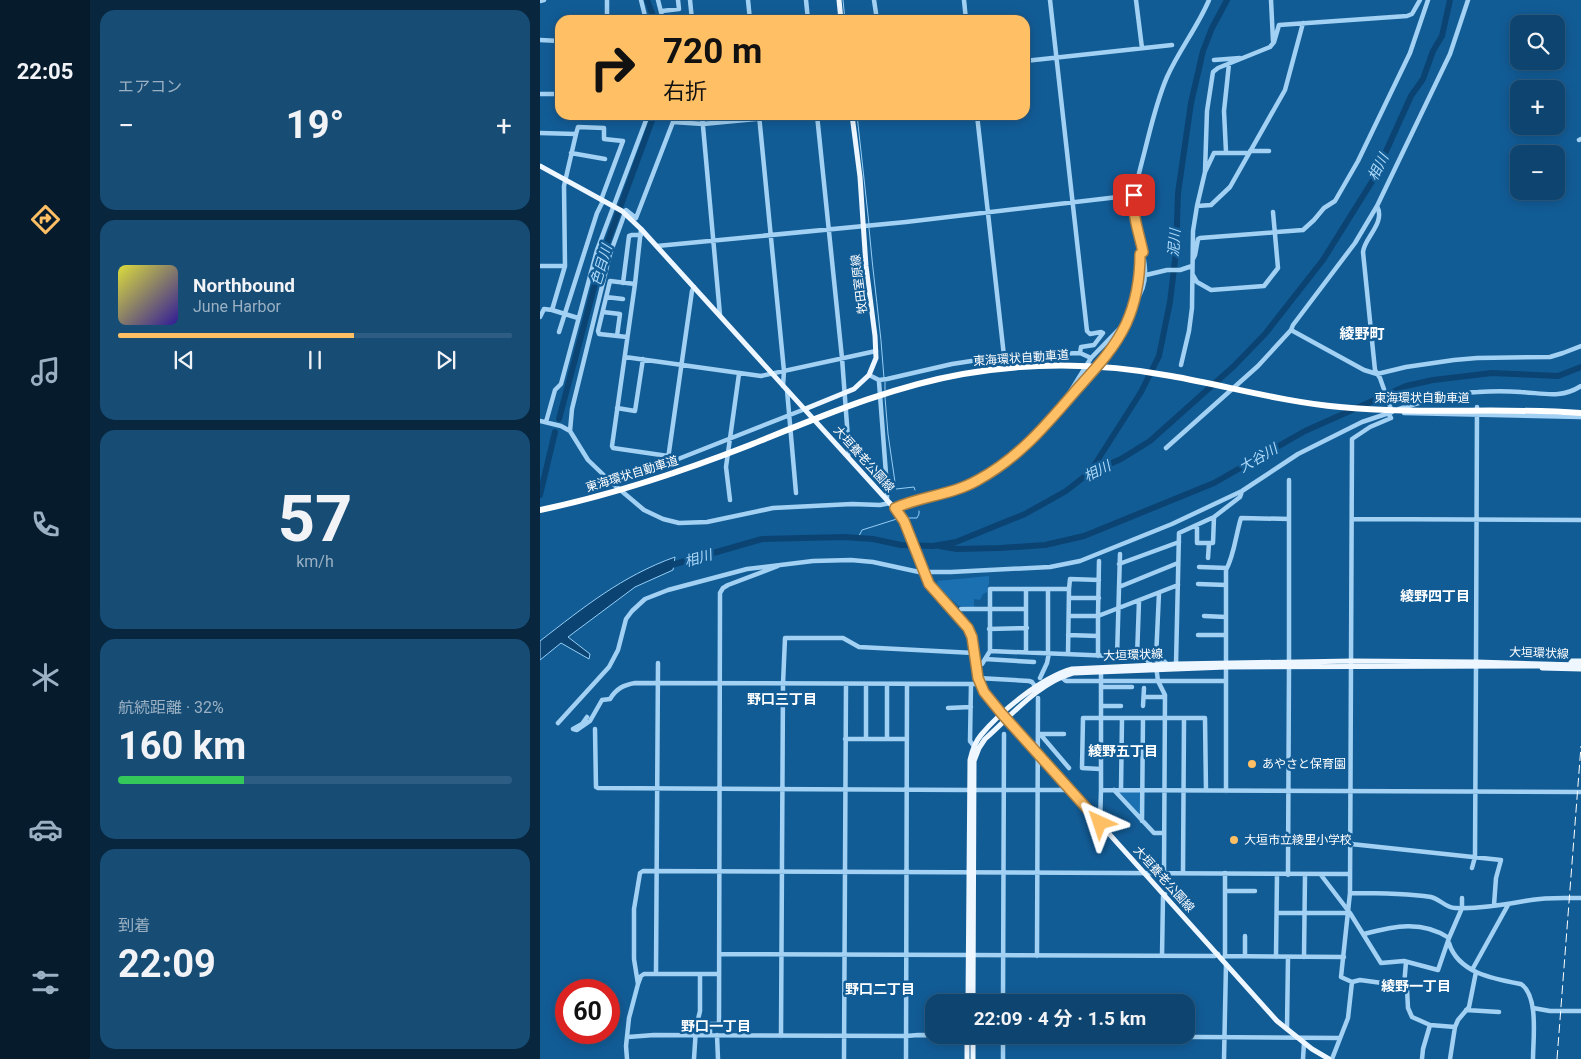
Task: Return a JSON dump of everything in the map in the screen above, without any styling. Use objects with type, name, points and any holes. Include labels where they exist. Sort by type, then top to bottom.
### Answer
[{"type":"highway","name":"東海環状自動車道","points":[[540,510],[611,493],[666,476],[862,401],[912,385],[961,374],[1011,368],[1061,366],[1142,371],[1194,380],[1284,400],[1340,407],[1404,410],[1513,410],[1581,415]]},
{"type":"main road","points":[[839,0],[840,15]]},
{"type":"main road","name":"牧田室原線","points":[[853,120],[867,225],[866,266],[876,351],[869,375]]},
{"type":"main road","name":"大垣養老公園線","points":[[540,166],[623,212],[641,229],[896,509],[908,531],[929,584],[937,596],[968,628],[972,637],[979,681],[984,692],[1145,874],[1286,1029],[1321,1057],[1330,1059]]},
{"type":"main road","points":[[805,409],[854,389],[869,375]]},
{"type":"main road","name":"大垣環状線","points":[[971,790],[974,761],[985,739],[1037,692],[1061,677],[1073,673],[1101,672],[1167,664],[1580,665]]},
{"type":"main road","name":"大垣環状線","points":[[973,994],[970,760],[980,735],[1035,686],[1052,676],[1072,669],[1226,664]]},
{"type":"main road","name":"大垣環状線","points":[[969,994],[971,955]]},
{"type":"main road","points":[[967,1044],[967,1059]]},
{"type":"main road","points":[[973,1044],[973,1059]]},
{"type":"street","points":[[607,0],[607,15]]},
{"type":"street","points":[[641,0],[645,15]]},
{"type":"street","points":[[658,0],[662,15]]},
{"type":"street","points":[[662,11],[679,9],[678,0]]},
{"type":"street","points":[[690,0],[692,15]]},
{"type":"street","points":[[748,0],[750,15]]},
{"type":"street","points":[[806,0],[808,15]]},
{"type":"street","points":[[874,0],[876,15]]},
{"type":"street","points":[[964,0],[966,15]]},
{"type":"street","points":[[1050,0],[1088,331],[1090,334],[1103,333],[1094,344],[1081,347],[1080,353]]},
{"type":"street","points":[[1136,0],[1142,48]]},
{"type":"street","points":[[1133,304],[1139,296],[1146,275],[1133,207],[1136,182],[1153,117],[1164,85],[1176,60],[1195,30],[1209,0]]},
{"type":"street","points":[[1271,0],[1272,40],[1274,42]]},
{"type":"street","points":[[1193,259],[1193,231],[1205,172],[1207,111],[1213,72],[1218,68],[1265,50],[1274,42],[1279,25],[1407,16],[1412,14],[1420,0]]},
{"type":"street","points":[[1181,366],[1189,331],[1192,266],[1198,239],[1303,230],[1324,208],[1336,201],[1358,161],[1410,52],[1428,0]]},
{"type":"street","points":[[1166,448],[1258,366],[1291,330],[1292,325],[1355,243],[1377,206],[1450,54],[1468,0]]},
{"type":"street","points":[[1197,206],[1211,205],[1226,192],[1250,152],[1285,90],[1303,23]]},
{"type":"street","points":[[540,40],[555,41]]},
{"type":"street","points":[[1030,61],[1172,45]]},
{"type":"street","points":[[1214,60],[1244,59]]},
{"type":"street","points":[[1226,152],[1224,111],[1229,64]]},
{"type":"street","points":[[540,94],[555,94]]},
{"type":"street","points":[[546,422],[555,390],[561,384],[589,275],[646,120]]},
{"type":"street","points":[[702,120],[720,315]]},
{"type":"street","points":[[570,431],[572,409],[610,254],[623,212],[626,210],[636,218],[673,122],[702,124],[735,120]]},
{"type":"street","points":[[759,120],[796,493]]},
{"type":"street","points":[[818,120],[842,358],[848,456]]},
{"type":"street","points":[[978,120],[1004,356]]},
{"type":"street","points":[[552,310],[565,266],[565,180],[576,134],[578,127],[604,128],[604,139],[623,141],[559,332]]},
{"type":"street","points":[[540,133],[576,134]]},
{"type":"street","points":[[1205,172],[1214,153],[1269,151]]},
{"type":"street","points":[[571,153],[605,159]]},
{"type":"street","points":[[657,246],[1118,197]]},
{"type":"street","points":[[1377,206],[1380,212],[1379,217],[1371,236],[1363,248],[1374,370],[1391,411],[1391,418],[1370,427],[1352,439],[1351,844],[1350,893],[1342,977],[1352,982],[1360,980],[1404,986]]},
{"type":"street","points":[[1193,274],[1197,282],[1210,290],[1264,286],[1278,268],[1273,212]]},
{"type":"street","points":[[641,229],[612,446],[613,448],[668,456]]},
{"type":"street","points":[[623,283],[629,236],[632,234],[641,235]]},
{"type":"street","points":[[896,509],[910,502],[943,495],[959,489],[999,468],[1023,450],[1107,356],[1126,325],[1138,285],[1140,254],[1143,252]]},
{"type":"street","points":[[540,266],[565,266]]},
{"type":"street","points":[[1146,275],[1167,270],[1180,270],[1192,266]]},
{"type":"street","points":[[627,337],[600,334],[598,331],[610,281],[635,284]]},
{"type":"street","points":[[668,463],[694,287]]},
{"type":"street","points":[[606,296],[623,299]]},
{"type":"street","points":[[540,317],[544,309],[578,318]]},
{"type":"street","points":[[603,312],[620,314],[616,336]]},
{"type":"street","points":[[1070,398],[1068,395],[1091,358],[1122,326],[1126,325]]},
{"type":"street","points":[[1291,330],[1378,376],[1406,367],[1454,360],[1550,356],[1563,354],[1581,346]]},
{"type":"street","points":[[625,357],[761,376],[876,351]]},
{"type":"street","points":[[869,375],[883,381],[952,364],[1004,356],[1080,353],[1091,358]]},
{"type":"street","points":[[618,408],[636,411],[643,359]]},
{"type":"street","points":[[730,500],[726,467],[739,374]]},
{"type":"street","points":[[540,421],[561,426],[570,431],[588,460],[612,484],[644,510],[663,519],[690,523],[707,522],[773,508],[852,504],[880,505],[888,501],[883,381]]},
{"type":"street","points":[[558,723],[609,667],[618,650],[626,619],[639,603],[668,590],[747,569],[813,560],[873,562],[923,571],[1020,569],[1050,567],[1080,561],[1172,524],[1242,492],[1298,454],[1362,422],[1391,411],[1459,394],[1522,392],[1548,395],[1561,394],[1580,387]]},
{"type":"street","points":[[1472,868],[1475,857],[1476,791],[1477,407]]},
{"type":"street","points":[[625,477],[730,440],[805,409]]},
{"type":"street","points":[[1391,411],[1406,414],[1581,415]]},
{"type":"street","points":[[1288,875],[1289,480]]},
{"type":"street","points":[[1176,664],[1179,533],[1181,530],[1214,517],[1240,497],[1242,492]]},
{"type":"street","points":[[1197,525],[1197,543],[1213,543],[1214,517]]},
{"type":"street","points":[[1226,791],[1227,568],[1230,563],[1241,518],[1289,519]]},
{"type":"street","points":[[1352,519],[1581,520]]},
{"type":"street","points":[[1119,564],[1179,542]]},
{"type":"street","points":[[1208,558],[1209,543]]},
{"type":"street","points":[[1117,657],[1120,554]]},
{"type":"street","points":[[1098,656],[1099,562]]},
{"type":"street","points":[[1119,587],[1178,563]]},
{"type":"street","points":[[710,1035],[710,1024],[718,1024],[720,593],[723,588],[777,567],[779,564]]},
{"type":"street","points":[[1200,567],[1227,568]]},
{"type":"street","points":[[1068,654],[1070,579],[1099,580]]},
{"type":"street","points":[[1198,584],[1226,585]]},
{"type":"street","points":[[1069,616],[1098,616],[1178,585]]},
{"type":"street","points":[[976,668],[982,664],[990,651],[990,589],[1069,590]]},
{"type":"street","points":[[1026,589],[1026,652]]},
{"type":"street","points":[[1040,678],[1047,662],[1048,653],[1048,589]]},
{"type":"street","points":[[1159,593],[1156,658],[1157,661],[1164,661],[1167,664]]},
{"type":"street","points":[[1069,598],[1098,598]]},
{"type":"street","points":[[1137,657],[1139,600]]},
{"type":"street","points":[[961,609],[1026,609]]},
{"type":"street","points":[[1204,616],[1226,617]]},
{"type":"street","points":[[989,629],[1026,628]]},
{"type":"street","points":[[1068,635],[1098,636]]},
{"type":"street","points":[[1198,635],[1226,635]]},
{"type":"street","points":[[781,1036],[783,684],[785,638],[843,638],[859,647],[974,653]]},
{"type":"street","points":[[990,651],[1137,657],[1147,660],[1154,666],[1165,697],[1164,834],[1161,873],[1154,883]]},
{"type":"street","points":[[985,659],[1034,662]]},
{"type":"street","points":[[656,974],[658,663]]},
{"type":"street","points":[[1100,823],[1101,672]]},
{"type":"street","points":[[1061,677],[1066,681],[1226,681]]},
{"type":"street","points":[[587,717],[582,724],[573,729],[577,730],[590,722],[602,700],[626,685],[658,683],[971,684],[979,681],[1029,681],[1035,686]]},
{"type":"street","points":[[844,1059],[846,684]]},
{"type":"street","points":[[866,684],[866,738]]},
{"type":"street","points":[[887,684],[887,739]]},
{"type":"street","points":[[906,1059],[907,684]]},
{"type":"street","points":[[971,684],[970,741],[974,746]]},
{"type":"street","points":[[1101,687],[1132,687]]},
{"type":"street","points":[[1143,706],[1144,688]]},
{"type":"street","points":[[1144,697],[1165,697]]},
{"type":"street","points":[[1037,956],[1038,698]]},
{"type":"street","points":[[1101,706],[1121,706]]},
{"type":"street","points":[[948,708],[971,707]]},
{"type":"street","points":[[1100,769],[1082,768],[1083,718],[1205,718],[1206,790]]},
{"type":"street","points":[[1121,790],[1122,718]]},
{"type":"street","points":[[1142,821],[1143,718]]},
{"type":"street","points":[[1183,873],[1184,718]]},
{"type":"street","points":[[595,729],[596,787],[598,788],[1071,790]]},
{"type":"street","points":[[1003,994],[1004,734]]},
{"type":"street","points":[[1039,734],[1064,734]]},
{"type":"street","points":[[1039,734],[1069,768]]},
{"type":"street","points":[[845,738],[907,739]]},
{"type":"street","points":[[1100,790],[1581,792]]},
{"type":"street","points":[[1114,790],[1154,833],[1164,834]]},
{"type":"street","points":[[1351,844],[1501,860],[1496,878],[1494,905]]},
{"type":"street","points":[[638,984],[634,959],[634,901],[640,872],[1350,874]]},
{"type":"street","points":[[1224,1059],[1223,958],[1225,873]]},
{"type":"street","points":[[1321,874],[1364,934],[1381,963],[1406,962],[1438,970],[1462,908],[1462,898]]},
{"type":"street","points":[[1276,957],[1277,875]]},
{"type":"street","points":[[1304,958],[1305,875]]},
{"type":"street","points":[[1225,891],[1255,890]]},
{"type":"street","points":[[1350,893],[1382,893],[1431,897],[1440,900],[1451,908],[1508,905],[1547,898],[1581,898]]},
{"type":"street","points":[[1162,956],[1164,894]]},
{"type":"street","points":[[1450,1059],[1455,1027],[1471,1000],[1474,971],[1508,905]]},
{"type":"street","points":[[1277,913],[1348,913]]},
{"type":"street","points":[[1364,934],[1408,925],[1437,931],[1449,940],[1452,952],[1457,960],[1474,971],[1524,986],[1528,991],[1533,1008],[1532,1059]]},
{"type":"street","points":[[1245,936],[1245,956]]},
{"type":"street","points":[[719,954],[1214,956],[1223,958],[1245,956],[1344,957]]},
{"type":"street","points":[[1286,1029],[1288,957]]},
{"type":"street","points":[[1406,962],[1404,986],[1407,990],[1408,1008],[1412,1017],[1430,1025],[1455,1027]]},
{"type":"street","points":[[694,1059],[700,1011],[700,974]]},
{"type":"street","points":[[627,1059],[631,1008],[638,984],[643,975],[718,974]]},
{"type":"street","points":[[1330,1059],[1348,1018],[1352,982]]},
{"type":"street","points":[[1533,1008],[1550,1011],[1581,1011]]},
{"type":"street","points":[[1466,1010],[1499,1012]]},
{"type":"street","points":[[1422,1059],[1430,1025]]},
{"type":"street","points":[[628,1037],[654,1035],[925,1035]]},
{"type":"street","points":[[717,1035],[718,1059]]},
{"type":"street","points":[[1195,1038],[1295,1036],[1340,1038]]},
{"type":"street","points":[[1303,1059],[1304,1043]]},
{"type":"street","points":[[1003,1044],[1003,1059]]},
{"type":"shaded area","points":[[675,557],[673,570],[635,587],[568,637],[590,654],[589,659],[561,643],[540,660],[540,641],[572,616],[604,593],[638,573]]},
{"type":"shaded area","points":[[989,576],[987,592],[983,594],[980,600],[974,599],[974,607],[959,606],[938,588],[937,581]]},
{"type":"shaded area","points":[[1119,792],[1140,792],[1140,816]]},
{"type":"waterway","name":"色目川","points":[[647,0],[652,15]]},
{"type":"waterway","points":[[843,0],[844,15]]},
{"type":"waterway","name":"泥川","points":[[1090,472],[1141,392],[1159,356],[1170,302],[1176,252],[1178,193],[1191,103],[1203,51],[1212,28],[1227,0]]},
{"type":"waterway","name":"相川","points":[[668,566],[762,539],[844,537],[873,539],[901,545],[933,546],[956,542],[1025,514],[1066,491],[1089,473],[1121,459],[1150,441],[1234,366],[1265,334],[1323,260],[1373,180],[1411,96],[1423,79],[1433,51],[1442,36],[1450,0]]},
{"type":"waterway","name":"色目川","points":[[559,419],[603,254],[652,120]]},
{"type":"waterway","points":[[858,120],[869,224]]},
{"type":"waterway","points":[[869,228],[884,378]]},
{"type":"waterway","name":"大谷川","points":[[939,546],[957,549],[1045,545],[1084,536],[1214,483],[1305,431],[1406,386],[1433,380],[1492,373],[1558,376],[1581,367]]},
{"type":"waterway","points":[[885,382],[885,390]]},
{"type":"waterway","points":[[885,397],[896,489],[914,487],[915,490]]},
{"type":"waterway","name":"色目川","points":[[540,495],[555,432]]},
{"type":"waterway","points":[[904,518],[917,518],[919,511]]},
{"type":"waterway","points":[[858,538],[862,530],[900,518]]},
{"type":"railway","points":[[1557,1059],[1581,746]]},
{"type":"place","name":"あやさと保育園","points":[[1252,764]]},
{"type":"place","name":"大垣市立綾里小学校","points":[[1234,840]]},
{"type":"district","name":"綾野町","points":[[1362,334]]},
{"type":"district","name":"綾野四丁目","points":[[1435,596]]},
{"type":"district","name":"野口三丁目","points":[[782,699]]},
{"type":"district","name":"綾野五丁目","points":[[1123,751]]},
{"type":"district","name":"綾野一丁目","points":[[1416,986]]},
{"type":"district","name":"野口二丁目","points":[[880,989]]},
{"type":"district","name":"野口一丁目","points":[[716,1026]]},
{"type":"route","points":[[1100,823],[984,692],[978,678],[972,637],[968,628],[937,596],[929,584],[904,521],[895,508],[959,489],[999,468],[1023,450],[1103,362],[1126,325],[1132,311],[1138,285],[1140,254],[1143,252],[1134,216],[1134,195]]}]
